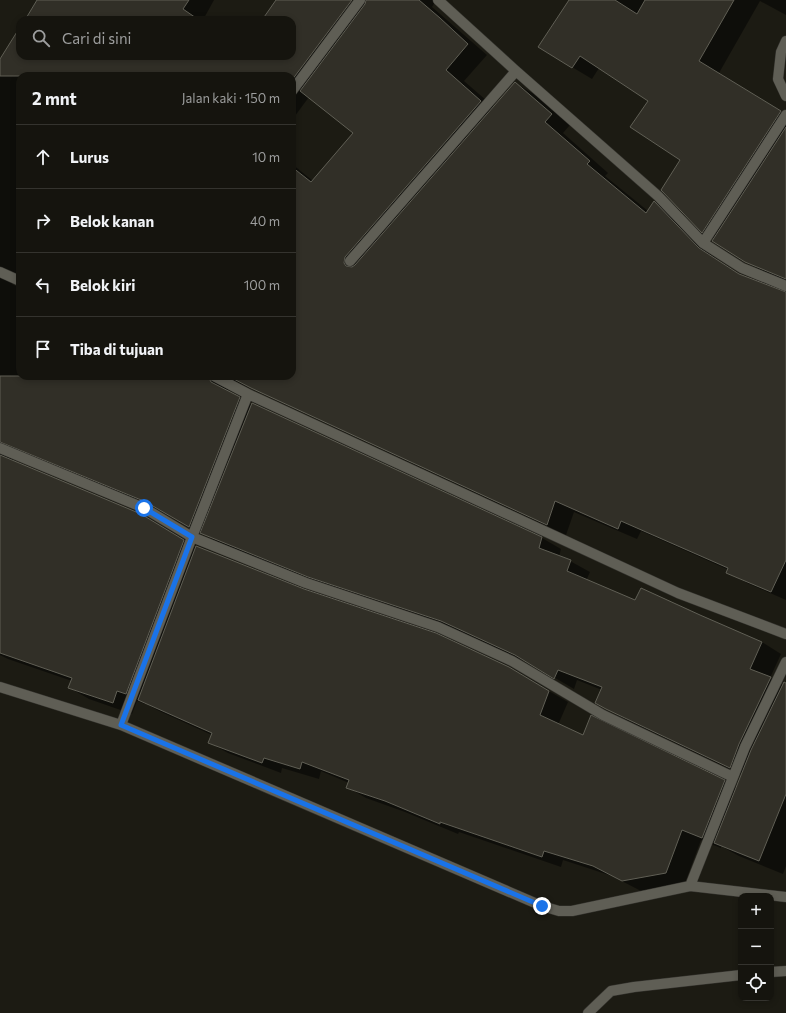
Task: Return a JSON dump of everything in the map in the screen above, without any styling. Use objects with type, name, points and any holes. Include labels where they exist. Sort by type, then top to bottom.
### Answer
[{"type":"street","points":[[296,86],[360,0]]},
{"type":"street","points":[[438,0],[658,196],[703,243],[742,268],[786,286]]},
{"type":"street","points":[[786,41],[781,52],[778,79],[786,96]]},
{"type":"street","points":[[350,261],[516,71]]},
{"type":"street","points":[[703,243],[786,115]]},
{"type":"street","points":[[0,272],[16,279]]},
{"type":"street","points":[[222,380],[248,394],[678,593],[786,634]]},
{"type":"street","points":[[121,725],[248,394]]},
{"type":"street","points":[[0,448],[144,508],[192,537],[306,583],[438,627],[512,662],[603,715],[733,778]]},
{"type":"street","points":[[690,886],[745,747],[786,662]]},
{"type":"street","points":[[0,687],[121,725],[535,903],[558,911],[572,911],[690,886],[786,897]]},
{"type":"street","points":[[774,972],[786,971]]},
{"type":"street","points":[[588,1013],[611,991],[634,986],[738,975]]},
{"type":"building","points":[[37,0],[189,0],[183,9],[193,16],[27,16]]},
{"type":"building","points":[[276,0],[352,0],[296,75],[296,72],[16,72],[16,76],[0,76],[0,59],[16,33],[16,60],[296,60],[296,16],[265,16]]},
{"type":"building","points":[[366,0],[419,0],[468,44],[446,70],[481,101],[345,257],[344,263],[346,266],[352,267],[355,265],[515,82],[552,114],[545,122],[590,161],[587,164],[646,213],[654,201],[699,248],[739,274],[786,292],[786,560],[771,592],[726,573],[728,568],[621,521],[618,529],[555,501],[547,525],[236,380],[296,380],[296,170],[311,182],[353,133],[300,91],[365,4]]},
{"type":"building","points":[[569,0],[615,0],[637,14],[645,0],[734,0],[699,61],[781,111],[702,233],[661,190],[680,160],[630,127],[648,101],[580,56],[572,68],[538,47]]},
{"type":"building","points":[[786,127],[786,279],[745,262],[712,241]]},
{"type":"building","points":[[0,376],[16,376],[16,380],[210,380],[211,382],[240,397],[189,527],[146,502],[0,442]]},
{"type":"building","points":[[252,403],[542,537],[539,548],[571,560],[567,571],[635,600],[641,588],[762,642],[750,669],[771,677],[739,744],[730,768],[595,703],[602,687],[558,670],[554,679],[515,655],[441,621],[308,577],[200,533]]},
{"type":"building","points":[[0,455],[141,514],[184,540],[126,694],[117,691],[113,703],[68,688],[72,678],[0,653]]},
{"type":"building","points":[[196,546],[304,589],[436,633],[509,667],[549,691],[540,715],[583,735],[591,715],[725,780],[702,838],[682,830],[666,873],[622,881],[593,866],[544,851],[542,857],[440,822],[440,824],[385,801],[346,788],[349,780],[302,762],[300,769],[264,758],[262,763],[208,743],[212,733],[138,700]]},
{"type":"building","points":[[784,682],[786,683],[786,794],[759,861],[714,843],[751,750]]},
{"type":"route","points":[[144,508],[192,537],[121,725],[542,906]]}]
